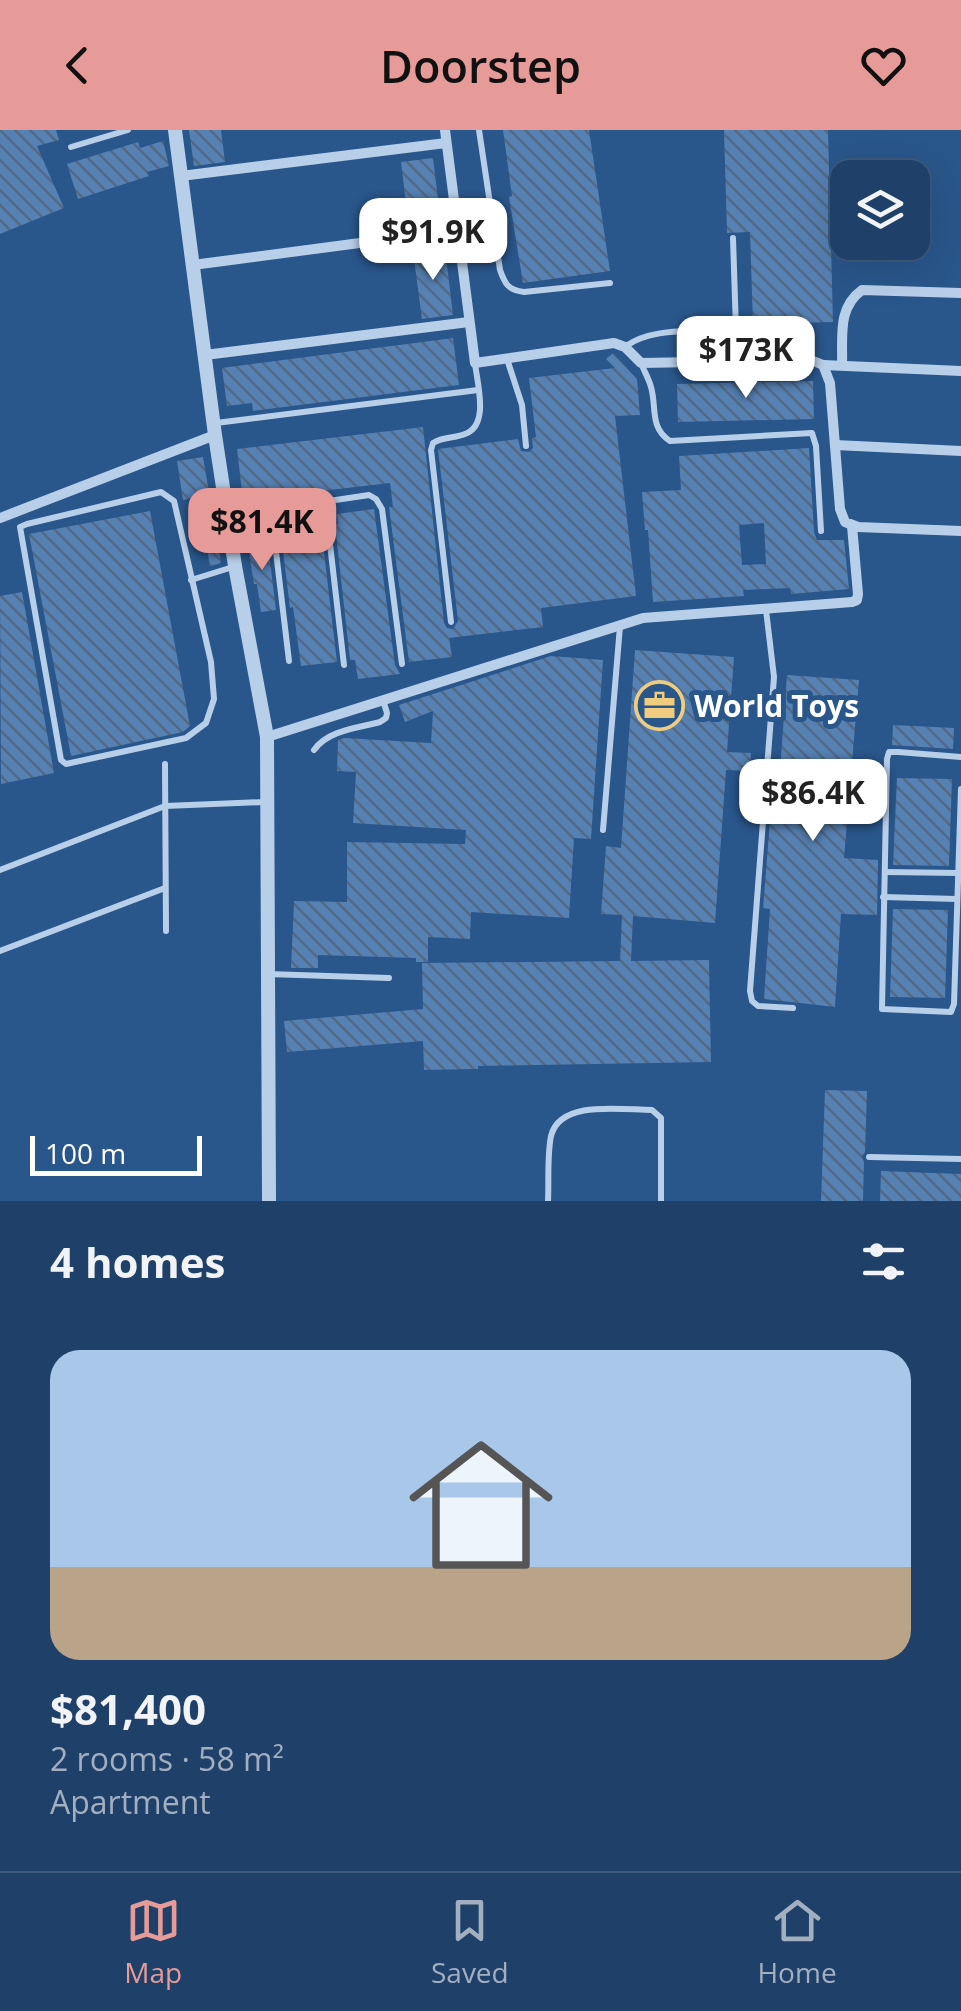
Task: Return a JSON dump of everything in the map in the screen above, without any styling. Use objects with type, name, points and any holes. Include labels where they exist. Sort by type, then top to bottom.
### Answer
[{"type":"street","points":[[176,130],[214,429],[267,737],[270,1201]]},
{"type":"street","points":[[444,130],[474,363],[614,343],[625,347],[641,363],[811,360],[822,365],[961,371]]},
{"type":"street","points":[[182,176],[446,144]]},
{"type":"street","points":[[193,265],[458,230]]},
{"type":"street","points":[[842,365],[844,309],[862,290],[961,293]]},
{"type":"street","points":[[205,356],[469,322]]},
{"type":"street","points":[[822,365],[830,383],[842,519],[852,526],[961,531]]},
{"type":"street","points":[[0,518],[214,429]]},
{"type":"street","points":[[835,445],[961,451]]},
{"type":"street","points":[[267,737],[643,618],[852,602],[858,594],[852,526]]},
{"type":"lane","points":[[71,147],[128,130]]},
{"type":"lane","points":[[479,130],[500,270],[510,289],[524,292],[610,283]]},
{"type":"lane","points":[[733,238],[737,362]]},
{"type":"lane","points":[[625,347],[638,337],[712,330]]},
{"type":"lane","points":[[507,358],[522,405],[526,446]]},
{"type":"lane","points":[[451,622],[431,450],[432,443],[442,437],[465,434],[474,428],[480,416],[474,363]]},
{"type":"lane","points":[[641,363],[652,389],[656,428],[670,441],[812,433],[821,531]]},
{"type":"lane","points":[[214,429],[478,390]]},
{"type":"lane","points":[[161,492],[174,501],[191,580],[211,662],[214,699],[206,723],[186,738],[66,764],[61,760],[20,528],[161,492]]},
{"type":"lane","points":[[228,516],[325,500],[369,495],[376,499],[382,509],[402,664]]},
{"type":"lane","points":[[325,500],[344,665]]},
{"type":"lane","points":[[272,510],[289,661]]},
{"type":"lane","points":[[191,580],[235,566]]},
{"type":"lane","points":[[766,608],[774,676],[750,991],[758,1006],[793,1008]]},
{"type":"lane","points":[[604,830],[620,625]]},
{"type":"lane","points":[[314,750],[327,737],[386,718],[383,699]]},
{"type":"lane","points":[[961,757],[889,752],[886,758],[882,1009],[941,1013],[951,1012],[954,1004],[961,789]]},
{"type":"lane","points":[[165,764],[166,931]]},
{"type":"lane","points":[[0,870],[165,806],[266,802]]},
{"type":"lane","points":[[885,872],[959,873]]},
{"type":"lane","points":[[0,951],[166,888]]},
{"type":"lane","points":[[884,897],[958,898]]},
{"type":"lane","points":[[266,974],[389,978]]},
{"type":"lane","points":[[548,1201],[555,1126],[568,1113],[588,1110],[652,1110],[661,1118],[660,1201]]},
{"type":"lane","points":[[869,1157],[961,1159]]},
{"type":"building","points":[[0,130],[56,130],[59,140],[37,146],[64,208],[0,234]]},
{"type":"building","points":[[189,130],[221,130],[225,162],[194,166]]},
{"type":"building","points":[[503,130],[589,130],[610,271],[523,283]]},
{"type":"building","points":[[724,130],[828,130],[833,322],[753,324],[750,232],[727,233]]},
{"type":"building","points":[[163,141],[169,166],[78,199],[67,164],[138,142],[140,148]]},
{"type":"building","points":[[433,158],[441,223],[409,228],[401,162]]},
{"type":"building","points":[[445,248],[453,315],[422,319],[413,251]]},
{"type":"building","points":[[453,338],[459,385],[253,411],[252,403],[227,406],[222,368]]},
{"type":"building","points":[[613,353],[637,379],[640,415],[615,416],[636,596],[541,608],[543,627],[449,638],[452,657],[409,662],[389,507],[393,507],[390,483],[243,500],[237,449],[423,427],[444,623],[453,629],[458,621],[438,449],[518,439],[521,451],[529,452],[533,448],[532,438],[536,437],[529,378],[615,368],[606,359]]},
{"type":"building","points":[[813,381],[814,419],[678,422],[677,384]]},
{"type":"building","points":[[809,448],[814,532],[817,540],[844,540],[849,589],[791,594],[790,588],[743,590],[744,596],[653,602],[642,492],[681,490],[679,456]],"holes":[[[764,523],[766,564],[742,565],[739,525]]]},
{"type":"building","points":[[203,457],[221,563],[210,566],[198,497],[183,500],[177,461]]},
{"type":"building","points":[[374,509],[395,665],[400,674],[358,679],[355,660],[350,660],[335,525],[337,514]]},
{"type":"building","points":[[150,511],[190,726],[183,732],[71,756],[29,534]]},
{"type":"building","points":[[321,527],[337,662],[301,666],[281,535],[283,531]]},
{"type":"building","points":[[267,537],[276,610],[261,612],[247,540]]},
{"type":"building","points":[[22,592],[54,773],[1,784],[0,596]]},
{"type":"building","points":[[635,650],[734,657],[727,752],[751,753],[750,771],[726,770],[715,923],[633,916],[631,961],[709,960],[711,1062],[424,1070],[423,1041],[287,1052],[284,1021],[423,1009],[422,963],[620,961],[622,915],[601,914],[606,846],[621,848]]},
{"type":"building","points":[[551,656],[603,660],[591,839],[574,838],[569,918],[471,912],[470,939],[428,937],[428,962],[416,962],[416,958],[318,955],[318,968],[291,968],[294,901],[347,902],[347,842],[465,844],[466,830],[353,823],[356,772],[337,771],[338,740],[431,743],[433,711],[405,722],[399,705]]},
{"type":"building","points":[[787,675],[859,680],[844,858],[878,860],[877,915],[841,914],[835,1007],[764,999],[770,909],[763,908],[773,783],[779,784]]},
{"type":"building","points":[[893,725],[954,728],[953,749],[892,745]]},
{"type":"building","points":[[897,778],[952,779],[949,866],[893,865]]},
{"type":"building","points":[[893,909],[948,910],[945,998],[890,997]]},
{"type":"building","points":[[825,1090],[867,1091],[863,1201],[821,1201]]},
{"type":"building","points":[[881,1171],[961,1174],[961,1201],[880,1201]]},
{"type":"place","name":"World Toys","points":[[659,705]]}]
